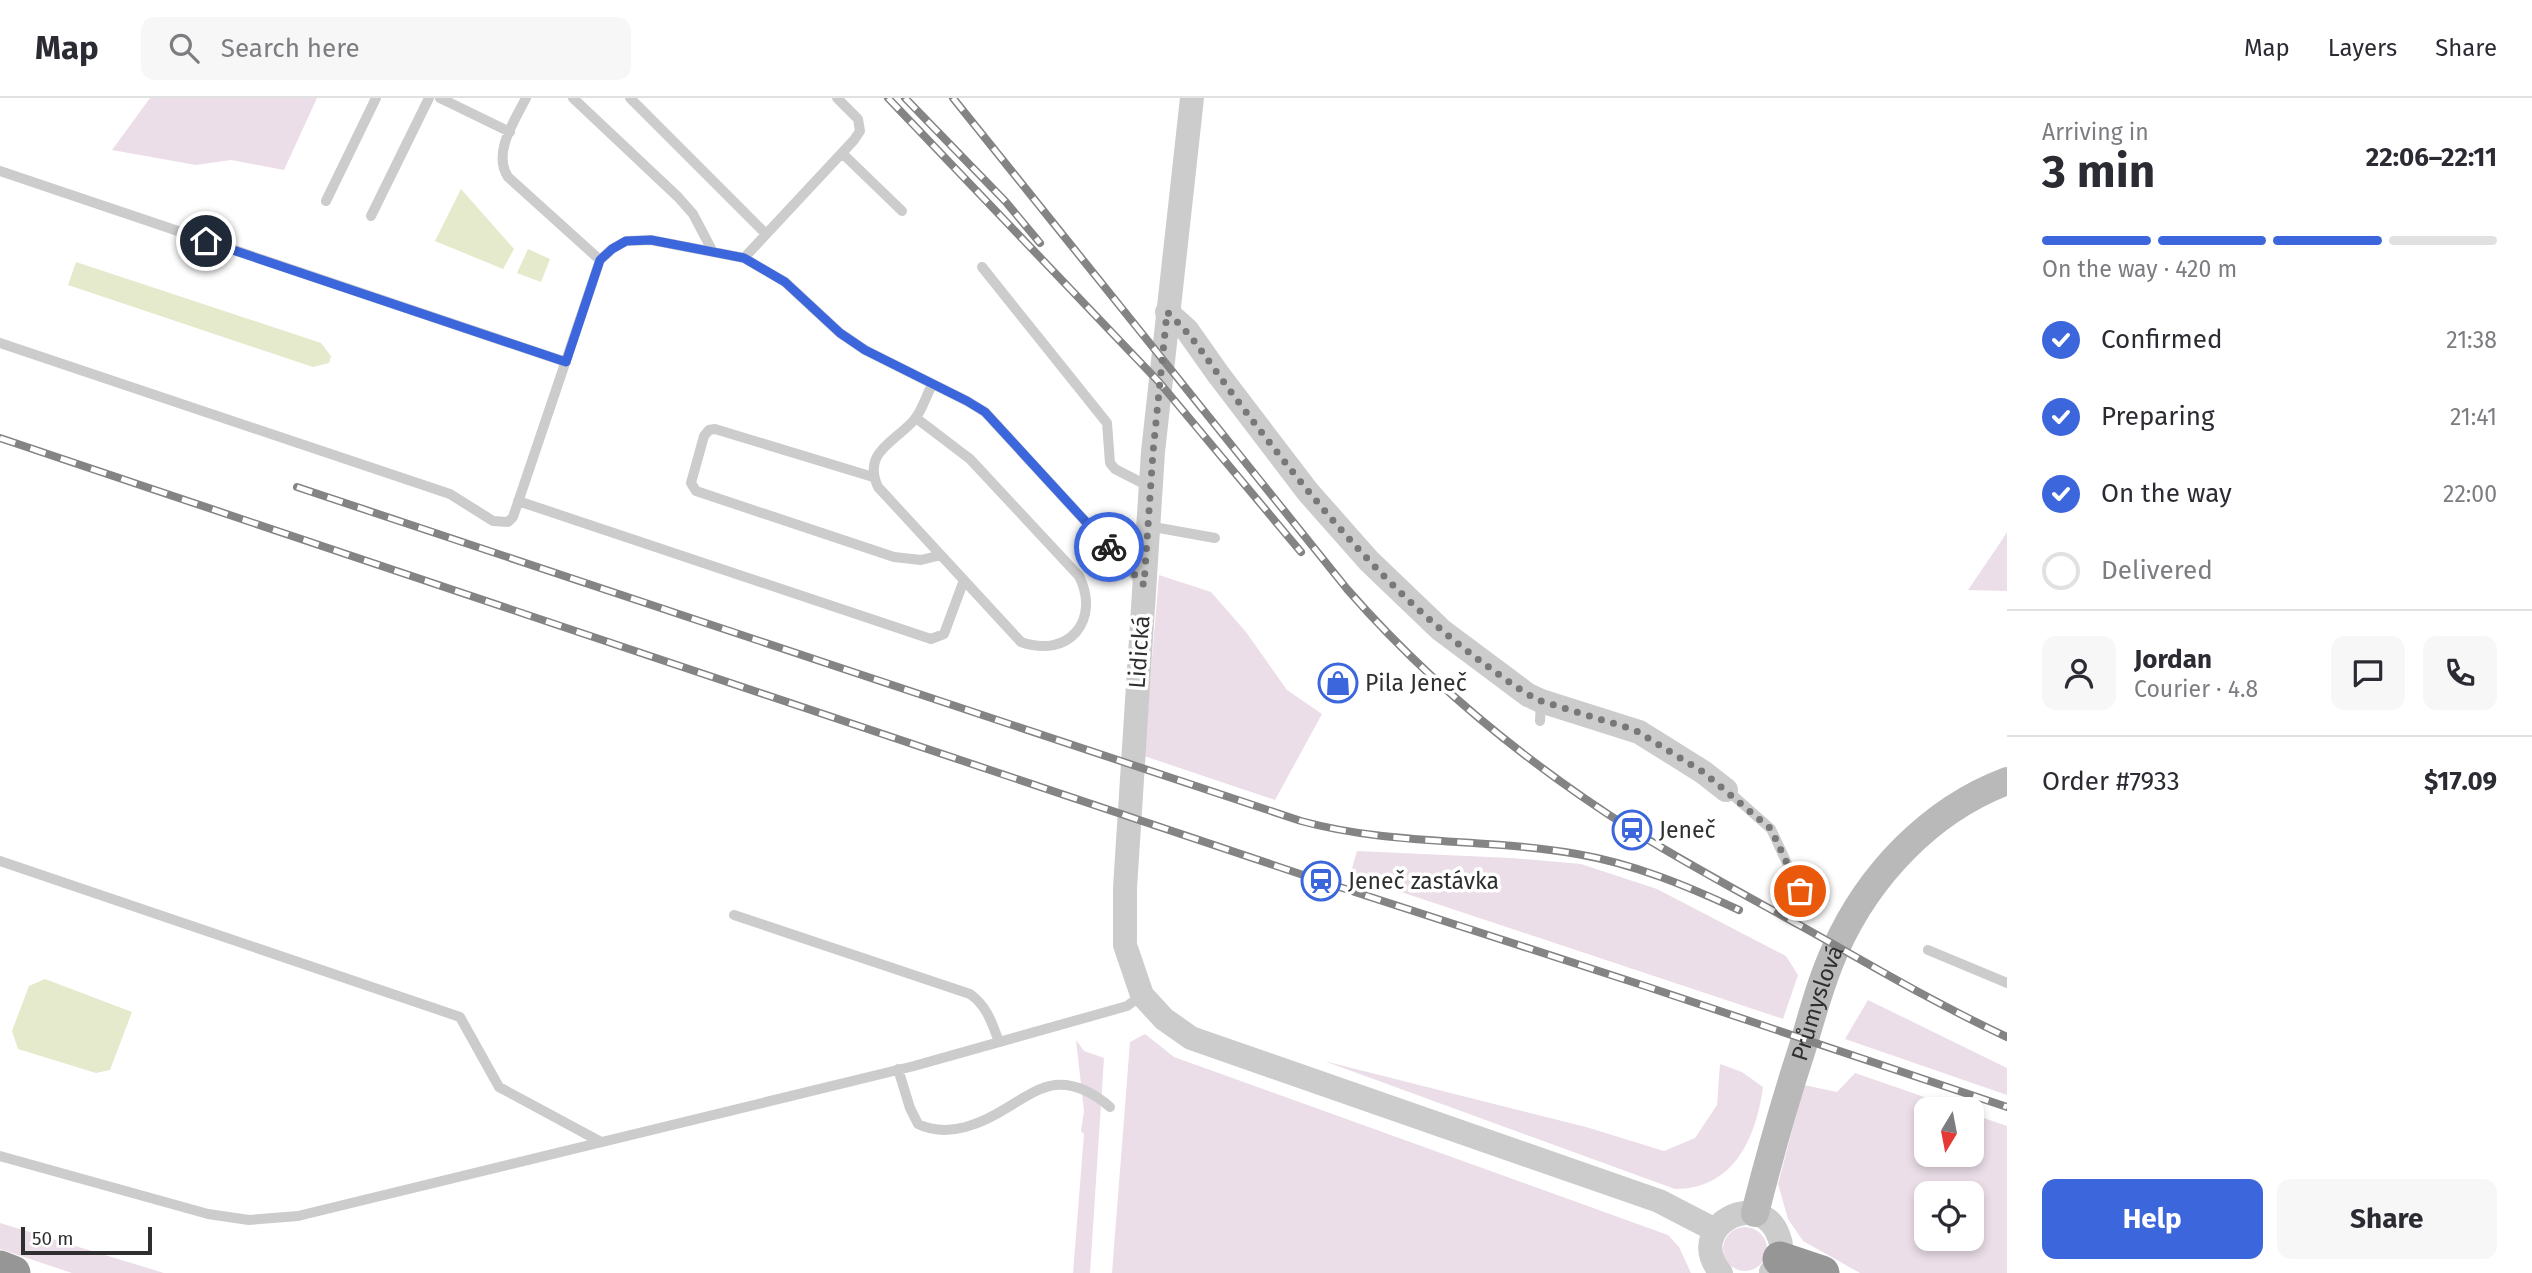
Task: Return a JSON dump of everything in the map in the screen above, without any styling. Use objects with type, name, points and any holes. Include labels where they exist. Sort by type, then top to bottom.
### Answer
[{"type":"highway","points":[[1775,1266],[1822,1273]]},
{"type":"highway","points":[[0,1268],[13,1273]]},
{"type":"main road","name":"Průmyslová","points":[[1755,1213],[1782,1110],[1815,1007],[1827,970],[1849,922],[1868,891],[1898,855],[1941,817],[2007,781]]},
{"type":"street","name":"Lidická","points":[[1142,995],[1125,945],[1125,888],[1151,487],[1167,312],[1192,98]]},
{"type":"street","points":[[1167,312],[1187,330],[1308,492],[1369,561],[1441,630],[1503,677],[1541,711],[1639,732],[1703,772],[1726,790]]},
{"type":"street","points":[[1142,995],[1164,1019],[1191,1038],[1659,1201],[1715,1230]]},
{"type":"street","points":[[1721,1273],[1712,1259],[1710,1249],[1715,1230],[1728,1217],[1746,1212],[1763,1217],[1775,1227],[1781,1242],[1775,1266]]},
{"type":"lane","points":[[326,201],[376,98]]},
{"type":"lane","points":[[371,216],[429,98]]},
{"type":"lane","points":[[440,98],[510,132]]},
{"type":"lane","points":[[526,98],[510,132],[502,160],[503,169],[508,177],[600,260]]},
{"type":"lane","points":[[573,98],[693,214],[713,252]]},
{"type":"lane","points":[[630,98],[766,234]]},
{"type":"lane","points":[[744,258],[860,131],[860,124],[837,98]]},
{"type":"lane","points":[[842,153],[902,211]]},
{"type":"lane","points":[[0,171],[566,362]]},
{"type":"lane","points":[[0,343],[450,494],[493,521],[508,522],[513,517],[600,260],[626,241],[651,240],[744,258],[785,282],[840,333],[865,350],[985,412],[1144,585]]},
{"type":"lane","points":[[982,267],[1107,423],[1110,463],[1115,469],[1151,487]]},
{"type":"lane","points":[[916,418],[970,459],[1079,576],[1086,590],[1084,619],[1075,635],[1058,645],[1036,647],[1021,642],[878,487],[873,477],[876,456],[916,418],[932,385]]},
{"type":"lane","points":[[873,477],[715,429],[709,430],[704,436],[691,483],[696,491],[894,557],[921,560],[941,555]]},
{"type":"lane","points":[[518,501],[931,639],[944,634],[964,580]]},
{"type":"lane","points":[[1148,526],[1215,538]]},
{"type":"lane","points":[[1726,790],[1771,829],[1800,891]]},
{"type":"lane","points":[[0,861],[460,1017],[499,1087],[601,1142]]},
{"type":"lane","points":[[734,915],[971,994],[981,1002],[999,1042]]},
{"type":"lane","points":[[1928,950],[2007,983]]},
{"type":"lane","points":[[0,1156],[208,1214],[249,1220],[298,1216],[898,1069],[1127,1006],[1142,995]]},
{"type":"lane","points":[[898,1069],[918,1124],[936,1131],[954,1132],[1000,1112],[1030,1094],[1055,1085],[1094,1093],[1110,1107]]},
{"type":"shaded area","points":[[150,98],[317,98],[284,170],[231,160],[196,165],[112,150]]},
{"type":"shaded area","points":[[461,189],[514,249],[503,269],[435,241]]},
{"type":"shaded area","points":[[528,249],[550,259],[541,282],[517,273]]},
{"type":"shaded area","points":[[76,262],[321,343],[331,356],[329,363],[313,367],[68,285]]},
{"type":"shaded area","points":[[2007,532],[2007,591],[1968,590],[2002,540]]},
{"type":"shaded area","points":[[1159,575],[1211,592],[1246,632],[1287,690],[1322,714],[1275,800],[1144,756]]},
{"type":"shaded area","points":[[1357,851],[1581,864],[1657,889],[1786,956],[1798,975],[1783,1019],[1350,875]]},
{"type":"shaded area","points":[[45,979],[132,1012],[110,1070],[96,1073],[18,1049],[12,1031],[29,986]]},
{"type":"shaded area","points":[[1868,1000],[2007,1068],[2007,1095],[1845,1039]]},
{"type":"shaded area","points":[[1145,1034],[1174,1057],[1668,1235],[1679,1247],[1691,1273],[1112,1273],[1130,1042]]},
{"type":"shaded area","points":[[1076,1040],[1084,1051],[1104,1058],[1090,1273],[1073,1273],[1084,1134],[1081,1131],[1084,1111]]},
{"type":"shaded area","points":[[1324,1061],[1586,1127],[1664,1151],[1695,1138],[1717,1105],[1720,1064],[1742,1072],[1763,1087],[1760,1106],[1748,1142],[1727,1170],[1713,1180],[1695,1187],[1675,1189]]},
{"type":"shaded area","points":[[1855,1073],[1924,1097],[1914,1097],[1914,1167],[1984,1167],[1984,1118],[2007,1126],[2007,1273],[1860,1273],[1803,1241],[1788,1219],[1778,1184],[1804,1085],[1837,1092]]},
{"type":"shaded area","points":[[0,1223],[164,1273],[72,1273],[0,1249]]},
{"type":"shaded area","points":[[1745,1227],[1760,1234],[1767,1249],[1760,1264],[1745,1271],[1730,1264],[1723,1249],[1730,1234]]},
{"type":"railway","points":[[888,98],[1159,382],[1301,552]]},
{"type":"railway","points":[[905,98],[1005,201],[1040,243]]},
{"type":"railway","points":[[953,98],[1347,589],[1446,690],[1518,750],[1634,831],[1903,983],[2007,1037]]},
{"type":"railway","points":[[0,438],[1321,881],[2007,1107]]},
{"type":"railway","points":[[297,487],[1301,821],[1370,834],[1543,849],[1598,858],[1660,877],[1739,910]]},
{"type":"way so far","points":[[1109,547],[1144,585],[1153,452],[1167,312],[1187,330],[1308,492],[1369,561],[1422,614],[1464,649],[1528,695],[1635,730],[1703,772],[1771,829],[1800,891]]},
{"type":"place","name":"Pila Jeneč","points":[[1338,683]]},
{"type":"place","name":"Jeneč","points":[[1632,830]]},
{"type":"place","name":"Jeneč zastávka","points":[[1321,881]]},
{"type":"route","points":[[206,241],[566,362],[600,260],[612,249],[626,241],[651,240],[744,258],[785,282],[840,333],[865,350],[985,412],[1109,547]]}]
